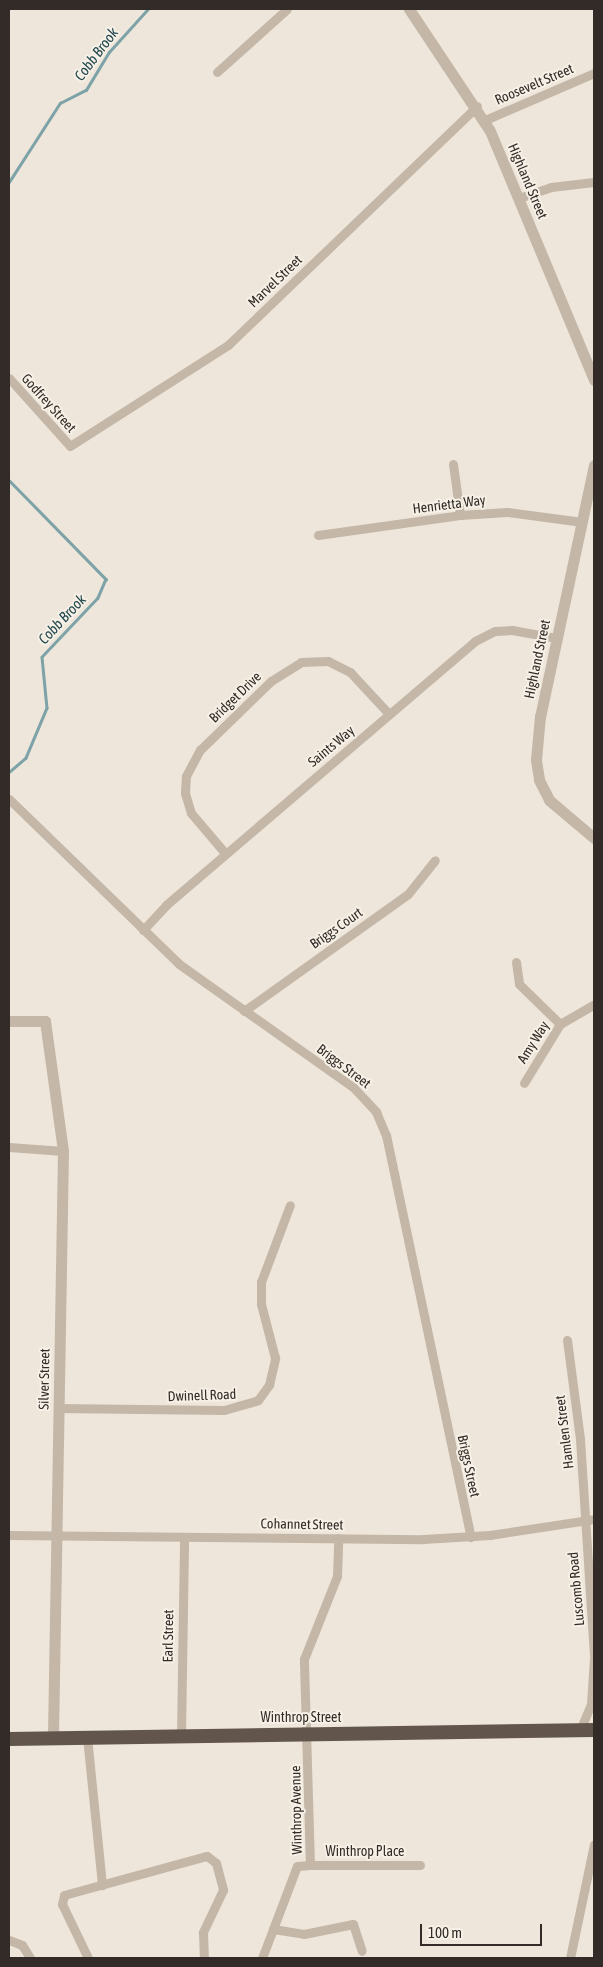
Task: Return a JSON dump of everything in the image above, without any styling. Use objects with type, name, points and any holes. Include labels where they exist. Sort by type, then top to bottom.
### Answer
[{"type":"highway","name":"Winthrop Street","points":[[9,1739],[594,1730]]},
{"type":"street","points":[[217,72],[287,9]]},
{"type":"street","name":"Highland Street","points":[[409,9],[485,120],[594,380]]},
{"type":"street","name":"Roosevelt Street","points":[[485,120],[594,72]]},
{"type":"street","name":"Marvel Street","points":[[70,446],[228,345],[477,106]]},
{"type":"street","points":[[519,198],[551,187],[594,182]]},
{"type":"street","name":"Godfrey Street","points":[[9,378],[70,446]]},
{"type":"street","points":[[453,464],[460,515]]},
{"type":"street","name":"Highland Street","points":[[594,465],[538,733],[536,770],[542,790],[556,809],[594,838]]},
{"type":"street","name":"Henrietta Way","points":[[318,535],[460,515],[508,512],[582,522]]},
{"type":"street","name":"Saints Way","points":[[143,930],[225,854],[484,635],[512,630],[557,638]]},
{"type":"street","name":"Bridget Drive","points":[[225,854],[191,812],[185,793],[186,776],[200,750],[271,682],[301,662],[328,661],[350,672],[389,714]]},
{"type":"street","name":"Briggs Street","points":[[9,799],[179,964],[354,1088],[382,1124],[471,1537]]},
{"type":"street","name":"Briggs Court","points":[[244,1011],[408,894],[435,860]]},
{"type":"street","points":[[516,962],[519,984],[560,1024]]},
{"type":"street","name":"Amy Way","points":[[524,1083],[560,1024],[594,1004]]},
{"type":"street","name":"Silver Street","points":[[9,1021],[45,1021],[63,1151],[53,1738]]},
{"type":"street","points":[[9,1147],[63,1151]]},
{"type":"street","name":"Dwinell Road","points":[[58,1408],[224,1410],[258,1400],[273,1376],[275,1358],[261,1304],[260,1282],[290,1205]]},
{"type":"street","name":"Hamlen Street","points":[[566,1340],[590,1520]]},
{"type":"street","name":"Cohannet Street","points":[[9,1535],[338,1538],[471,1537],[590,1520]]},
{"type":"street","name":"Luscomb Road","points":[[580,1730],[591,1704],[594,1657],[586,1576],[590,1520]]},
{"type":"street","name":"Earl Street","points":[[181,1736],[184,1537]]},
{"type":"street","name":"Winthrop Avenue","points":[[262,1958],[297,1866],[310,1865],[308,1734],[304,1659],[337,1576],[338,1538]]},
{"type":"street","points":[[87,1737],[102,1885]]},
{"type":"street","points":[[570,1958],[593,1857],[594,1844]]},
{"type":"street","points":[[88,1958],[61,1900],[66,1894],[200,1856],[213,1858],[223,1890],[203,1932],[204,1958]]},
{"type":"street","name":"Winthrop Place","points":[[310,1865],[420,1865]]},
{"type":"street","points":[[273,1930],[304,1934],[353,1924],[362,1951]]},
{"type":"street","points":[[9,1940],[18,1942],[30,1958]]},
{"type":"waterway","name":"Cobb Brook","points":[[9,182],[60,103],[86,90],[109,52],[148,9]]},
{"type":"waterway","name":"Cobb Brook","points":[[9,480],[106,579],[98,598],[42,657],[47,708],[26,758],[9,773]]}]
